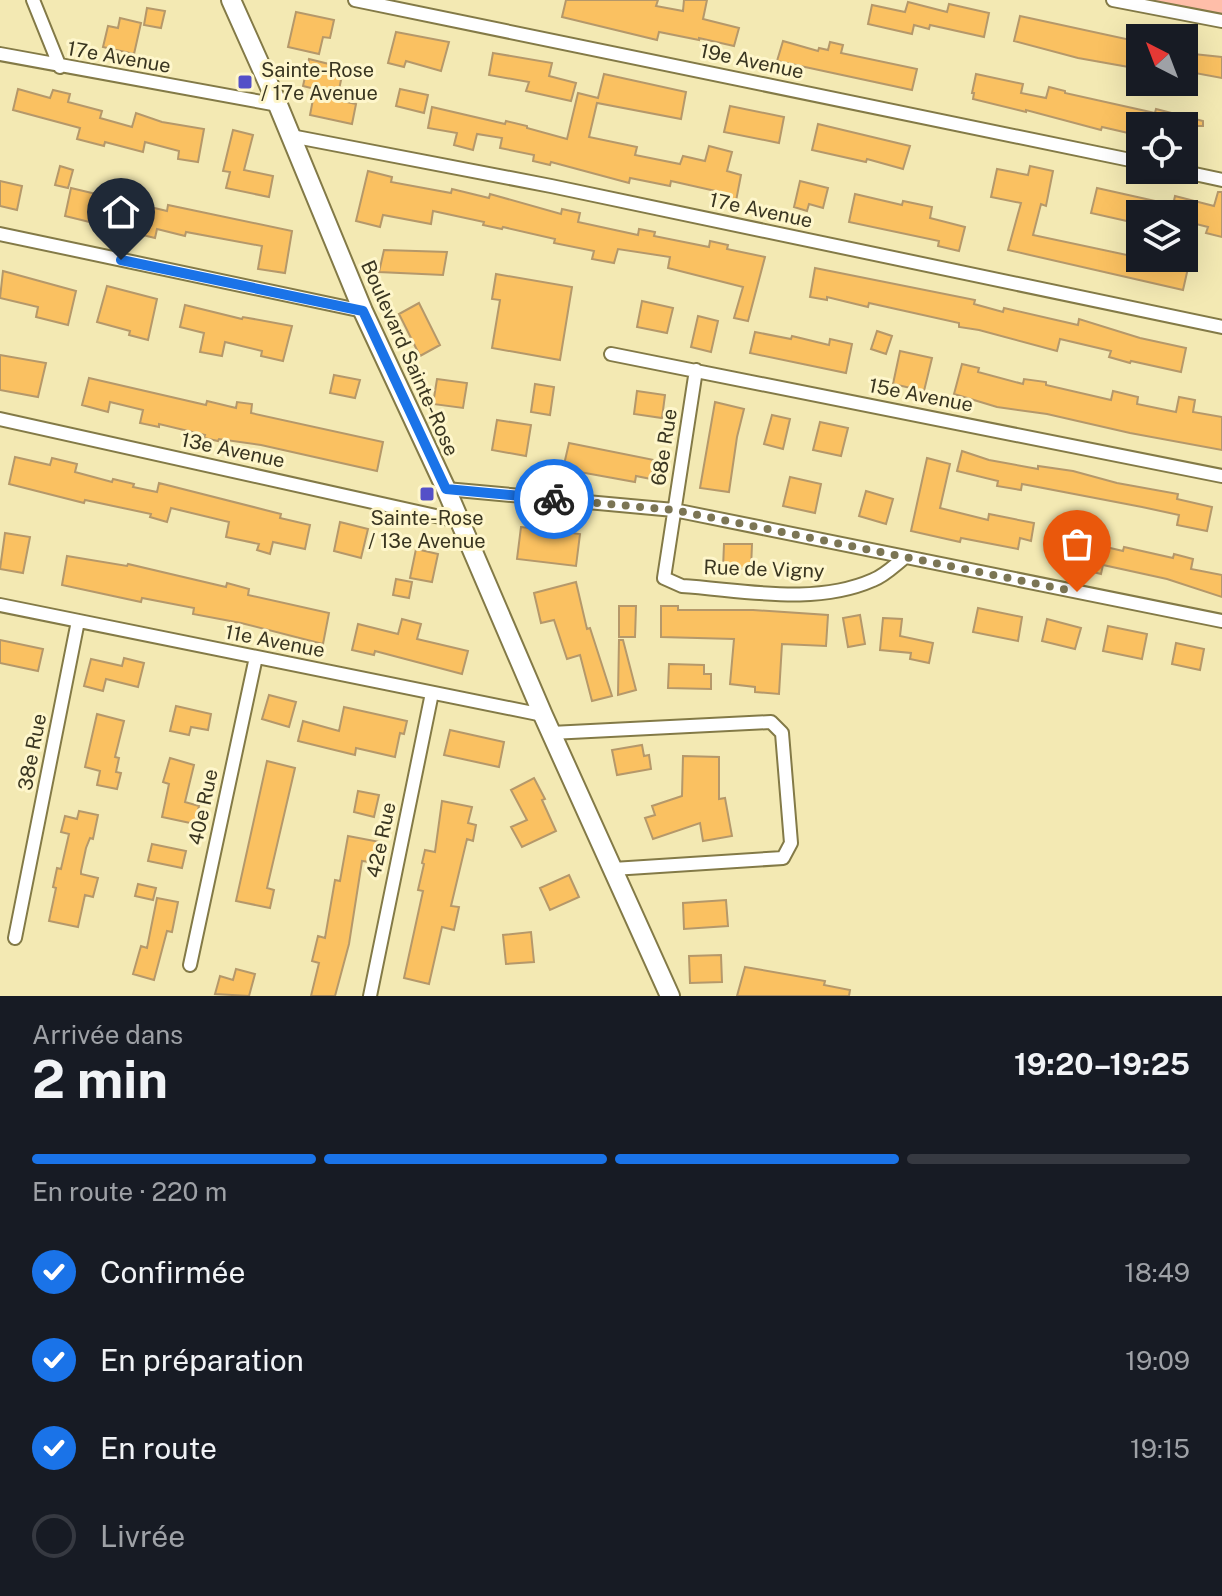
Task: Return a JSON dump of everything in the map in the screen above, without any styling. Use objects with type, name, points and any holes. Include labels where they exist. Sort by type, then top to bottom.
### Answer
[{"type":"street","points":[[33,0],[60,67]]},
{"type":"street","name":"Boulevard Sainte-Rose","points":[[231,0],[363,311],[446,489],[543,715],[670,996]]},
{"type":"street","name":"19e Avenue","points":[[355,0],[1126,159]]},
{"type":"street","points":[[1113,0],[1222,21]]},
{"type":"street","name":"17e Avenue","points":[[0,54],[278,105]]},
{"type":"street","name":"17e Avenue","points":[[291,136],[551,186],[1222,327]]},
{"type":"street","points":[[1198,175],[1222,180]]},
{"type":"street","points":[[0,234],[363,311]]},
{"type":"street","name":"15e Avenue","points":[[611,354],[1222,476]]},
{"type":"street","name":"68e Rue","points":[[664,578],[696,370]]},
{"type":"street","name":"13e Avenue","points":[[0,419],[458,521]]},
{"type":"street","points":[[446,489],[674,510],[1222,621]]},
{"type":"street","name":"Rue de Vigny","points":[[664,578],[682,586],[818,595],[877,579],[904,558]]},
{"type":"street","name":"11e Avenue","points":[[0,605],[543,715]]},
{"type":"street","name":"38e Rue","points":[[15,938],[78,621]]},
{"type":"street","name":"40e Rue","points":[[190,965],[256,657]]},
{"type":"street","name":"42e Rue","points":[[370,996],[432,693]]},
{"type":"street","points":[[551,733],[771,722],[782,733],[791,843],[783,858],[613,869]]},
{"type":"shaded area","points":[[1153,0],[1222,0],[1222,15]]},
{"type":"building","points":[[566,0],[658,0],[656,6],[683,11],[684,0],[707,0],[703,19],[739,28],[734,46],[659,32],[657,40],[562,17]]},
{"type":"building","points":[[908,2],[947,12],[949,4],[989,13],[984,37],[930,25],[929,29],[914,25],[912,34],[868,24],[872,5],[905,12]]},
{"type":"building","points":[[147,8],[165,11],[161,28],[144,25]]},
{"type":"building","points":[[296,12],[334,20],[330,38],[323,37],[319,54],[288,47]]},
{"type":"building","points":[[1020,16],[1126,39],[1126,67],[1078,58],[1014,41]]},
{"type":"building","points":[[120,18],[141,23],[134,54],[103,47],[108,26],[118,28]]},
{"type":"building","points":[[396,32],[449,42],[441,71],[406,61],[404,67],[388,63]]},
{"type":"building","points":[[783,41],[818,51],[819,48],[828,50],[830,42],[843,45],[841,53],[917,69],[912,90],[777,61]]},
{"type":"building","points":[[493,53],[552,63],[549,76],[576,83],[571,101],[526,91],[529,82],[489,75]]},
{"type":"building","points":[[1198,54],[1222,57],[1222,78],[1198,74]]},
{"type":"building","points":[[309,59],[329,64],[327,71],[342,75],[337,100],[356,104],[352,124],[310,115],[315,89],[303,86]]},
{"type":"building","points":[[604,74],[686,92],[681,119],[597,103],[589,137],[637,147],[635,155],[680,164],[683,156],[705,161],[709,146],[732,152],[727,171],[741,175],[736,201],[719,197],[720,192],[671,181],[670,186],[630,178],[629,183],[551,162],[550,165],[533,161],[534,155],[500,148],[502,138],[477,134],[473,150],[454,145],[457,133],[428,128],[432,107],[505,124],[506,121],[567,139],[578,93],[598,98]]},
{"type":"building","points":[[976,74],[1023,84],[1021,93],[1046,98],[1049,87],[1150,112],[1126,112],[1126,132],[1102,127],[1101,130],[973,99]]},
{"type":"building","points":[[18,89],[50,98],[53,90],[70,94],[68,102],[102,111],[100,118],[132,127],[136,113],[162,122],[204,129],[198,162],[178,159],[179,151],[145,142],[143,152],[105,142],[104,146],[77,139],[80,128],[13,110]]},
{"type":"building","points":[[400,89],[428,95],[424,113],[396,106]]},
{"type":"building","points":[[730,106],[784,117],[779,143],[724,132]]},
{"type":"building","points":[[818,124],[910,146],[903,169],[867,159],[866,162],[812,150]]},
{"type":"building","points":[[233,130],[253,135],[244,170],[273,176],[269,197],[226,188],[230,172],[223,171]]},
{"type":"building","points":[[60,166],[73,170],[68,188],[55,185]]},
{"type":"building","points":[[1030,166],[1053,171],[1046,206],[1041,204],[1033,235],[1126,255],[1126,272],[1187,272],[1183,290],[1008,250],[1021,203],[991,197],[997,169],[1028,175]]},
{"type":"building","points":[[368,171],[392,177],[391,182],[451,193],[452,189],[489,198],[490,194],[561,214],[562,209],[580,213],[578,222],[638,235],[639,229],[655,232],[654,236],[709,247],[710,241],[728,245],[727,249],[765,257],[748,321],[734,318],[743,287],[668,268],[670,257],[618,249],[614,263],[592,259],[594,251],[554,243],[555,239],[483,225],[484,222],[433,211],[431,224],[383,215],[380,227],[356,221]]},
{"type":"building","points":[[0,181],[22,186],[17,210],[0,206]]},
{"type":"building","points":[[800,181],[828,188],[823,208],[809,204],[807,211],[794,207]]},
{"type":"building","points":[[71,188],[167,211],[168,205],[292,231],[285,273],[258,269],[262,246],[186,232],[185,236],[157,229],[155,238],[65,216]]},
{"type":"building","points":[[1097,188],[1151,200],[1126,200],[1126,221],[1091,213]]},
{"type":"building","points":[[1218,192],[1222,192],[1222,237],[1206,233],[1208,227],[1198,224],[1198,202],[1214,206]]},
{"type":"building","points":[[855,194],[902,205],[903,201],[932,207],[930,218],[965,227],[959,251],[938,246],[939,241],[849,222]]},
{"type":"building","points":[[384,250],[447,252],[443,275],[379,272]]},
{"type":"building","points":[[815,268],[975,300],[974,304],[1003,312],[1004,308],[1078,325],[1079,319],[1186,348],[1181,372],[1130,363],[1109,357],[1111,351],[1060,339],[1057,351],[959,327],[959,323],[869,303],[868,307],[827,297],[827,300],[810,297]]},
{"type":"building","points":[[3,271],[76,291],[68,325],[36,317],[38,307],[0,298]]},
{"type":"building","points":[[496,274],[572,287],[560,360],[492,348],[500,300],[492,299]]},
{"type":"building","points":[[107,286],[157,299],[148,340],[129,335],[130,331],[97,322]]},
{"type":"building","points":[[642,301],[673,308],[667,333],[637,327]]},
{"type":"building","points":[[419,303],[440,345],[420,356],[399,314]]},
{"type":"building","points":[[185,305],[242,319],[292,326],[283,361],[261,356],[262,351],[225,342],[222,356],[200,352],[204,333],[180,327]]},
{"type":"building","points":[[698,316],[718,321],[711,352],[691,347]]},
{"type":"building","points":[[877,331],[892,336],[886,354],[871,349]]},
{"type":"building","points":[[755,332],[791,339],[792,336],[829,345],[830,339],[852,344],[846,373],[750,353]]},
{"type":"building","points":[[900,351],[932,358],[924,391],[893,384]]},
{"type":"building","points":[[0,355],[46,363],[38,397],[0,390]]},
{"type":"building","points":[[962,364],[979,368],[978,372],[1023,384],[1024,379],[1046,382],[1046,385],[1111,400],[1113,391],[1138,397],[1137,404],[1176,412],[1179,397],[1195,400],[1193,412],[1222,417],[1222,450],[1047,414],[997,407],[954,394]]},
{"type":"building","points":[[334,375],[360,380],[355,398],[330,393]]},
{"type":"building","points":[[89,378],[206,405],[207,401],[236,408],[237,402],[252,404],[251,413],[383,442],[377,471],[261,445],[204,438],[205,435],[159,424],[159,427],[140,423],[143,410],[110,402],[108,412],[82,405]]},
{"type":"building","points":[[437,379],[467,383],[463,408],[433,404]]},
{"type":"building","points":[[535,384],[554,387],[550,415],[531,412]]},
{"type":"building","points":[[637,391],[665,395],[662,418],[634,414]]},
{"type":"building","points":[[715,402],[744,409],[729,492],[700,488]]},
{"type":"building","points":[[772,415],[790,419],[783,449],[764,444]]},
{"type":"building","points":[[497,420],[531,425],[526,456],[492,450]]},
{"type":"building","points":[[820,422],[848,428],[841,456],[813,450]]},
{"type":"building","points":[[569,443],[654,460],[651,479],[636,476],[635,482],[563,469]]},
{"type":"building","points":[[962,451],[989,460],[1038,469],[1038,466],[1073,471],[1178,494],[1177,499],[1212,507],[1207,531],[1177,525],[1179,515],[1142,507],[1022,484],[1021,490],[997,486],[998,481],[957,471]]},
{"type":"building","points":[[15,457],[50,465],[52,458],[77,464],[75,472],[112,482],[113,479],[157,492],[159,483],[281,514],[280,518],[310,525],[305,549],[273,542],[270,554],[257,550],[259,544],[226,537],[229,522],[171,508],[167,522],[150,517],[151,514],[85,500],[84,503],[9,484]]},
{"type":"building","points":[[927,458],[950,464],[940,508],[988,520],[989,514],[1034,523],[1031,541],[1020,538],[1018,549],[961,538],[960,542],[911,531]]},
{"type":"building","points":[[790,477],[821,484],[815,513],[783,506]]},
{"type":"building","points":[[866,491],[893,499],[886,524],[859,516]]},
{"type":"building","points":[[340,522],[368,529],[361,558],[334,551]]},
{"type":"building","points":[[521,527],[580,534],[576,566],[517,559]]},
{"type":"building","points":[[5,533],[30,537],[23,573],[0,569]]},
{"type":"building","points":[[1068,538],[1123,551],[1124,547],[1173,558],[1174,554],[1193,559],[1191,569],[1222,575],[1222,597],[1167,579],[1103,565],[1101,574],[1085,570],[1086,563],[1063,557]]},
{"type":"building","points":[[724,544],[752,544],[751,569],[723,569]]},
{"type":"building","points":[[416,549],[438,554],[432,582],[410,578]]},
{"type":"building","points":[[67,556],[128,564],[226,587],[227,583],[249,589],[248,595],[329,613],[323,644],[193,614],[194,608],[142,598],[141,602],[62,585]]},
{"type":"building","points":[[396,579],[412,582],[409,598],[393,595]]},
{"type":"building","points":[[576,582],[587,629],[590,628],[612,696],[592,701],[580,655],[567,659],[554,620],[541,623],[534,593]]},
{"type":"building","points":[[619,606],[636,606],[635,637],[619,637]]},
{"type":"building","points":[[661,606],[678,606],[678,610],[753,610],[828,615],[826,646],[782,644],[779,694],[755,692],[755,687],[730,684],[734,639],[661,637]]},
{"type":"building","points":[[978,608],[1022,617],[1018,641],[973,632]]},
{"type":"building","points":[[860,615],[865,644],[848,647],[843,618]]},
{"type":"building","points":[[883,618],[902,619],[900,636],[933,643],[929,663],[910,659],[911,653],[880,650]]},
{"type":"building","points":[[402,619],[421,624],[417,639],[468,651],[462,674],[375,651],[374,655],[352,650],[358,624],[398,634]]},
{"type":"building","points":[[1047,619],[1081,628],[1075,649],[1042,641]]},
{"type":"building","points":[[1108,626],[1147,634],[1142,659],[1103,651]]},
{"type":"building","points":[[0,640],[43,649],[38,671],[0,663]]},
{"type":"building","points":[[619,640],[623,640],[636,690],[618,695]]},
{"type":"building","points":[[1176,643],[1204,649],[1200,670],[1172,664]]},
{"type":"building","points":[[124,658],[144,663],[138,687],[106,679],[103,691],[84,686],[91,659],[122,666]]},
{"type":"building","points":[[669,664],[704,665],[704,674],[711,674],[711,689],[668,688]]},
{"type":"building","points":[[269,695],[296,702],[289,727],[262,719]]},
{"type":"building","points":[[176,706],[211,714],[208,730],[191,727],[189,735],[170,731]]},
{"type":"building","points":[[344,707],[407,721],[404,734],[400,733],[395,757],[356,748],[355,755],[298,741],[303,721],[339,731]]},
{"type":"building","points":[[97,714],[124,721],[115,757],[119,758],[116,772],[121,773],[117,789],[97,785],[100,771],[85,767]]},
{"type":"building","points":[[450,730],[504,742],[499,767],[444,755]]},
{"type":"building","points":[[642,745],[644,756],[649,755],[651,769],[617,775],[612,750]]},
{"type":"building","points":[[683,756],[719,757],[719,799],[725,798],[732,836],[703,841],[700,823],[653,839],[645,818],[655,815],[652,806],[682,796]]},
{"type":"building","points":[[170,758],[194,765],[185,802],[199,806],[195,824],[162,817],[169,784],[163,782]]},
{"type":"building","points":[[267,761],[295,768],[267,888],[274,890],[270,908],[236,901]]},
{"type":"building","points":[[534,778],[556,831],[522,847],[511,827],[527,820],[511,790]]},
{"type":"building","points":[[358,791],[379,795],[374,817],[354,812]]},
{"type":"building","points":[[442,801],[472,807],[468,823],[476,825],[473,841],[467,839],[451,906],[459,907],[454,930],[442,927],[429,984],[404,978],[423,891],[418,890],[422,863],[425,850],[435,852]]},
{"type":"building","points":[[79,811],[98,815],[81,874],[98,878],[93,897],[85,895],[78,927],[49,921],[57,868],[61,869],[69,834],[61,832],[65,816],[77,819]]},
{"type":"building","points":[[348,836],[380,842],[376,863],[362,861],[349,944],[335,996],[311,996],[319,963],[312,961],[318,936],[325,938],[335,880],[340,881]]},
{"type":"building","points":[[152,844],[186,851],[182,868],[148,861]]},
{"type":"building","points":[[569,875],[579,897],[550,910],[540,888]]},
{"type":"building","points":[[138,884],[156,888],[153,900],[135,896]]},
{"type":"building","points":[[157,898],[178,902],[172,932],[167,931],[154,980],[133,974],[141,946],[147,948]]},
{"type":"building","points":[[726,900],[728,926],[684,929],[683,903]]},
{"type":"building","points":[[531,932],[534,962],[506,964],[503,935]]},
{"type":"building","points":[[721,955],[722,982],[690,983],[689,956]]},
{"type":"building","points":[[745,967],[825,981],[824,985],[850,990],[849,996],[737,996]]},
{"type":"building","points":[[236,969],[255,974],[249,996],[215,994],[220,976],[233,980]]},
{"type":"way so far","points":[[554,499],[674,510],[1077,592]]},
{"type":"place","name":"Sainte-Rose / 17e Avenue","points":[[245,82]]},
{"type":"place","name":"Sainte-Rose / 13e Avenue","points":[[427,494]]},
{"type":"route","points":[[121,260],[363,311],[446,489],[554,499]]}]
